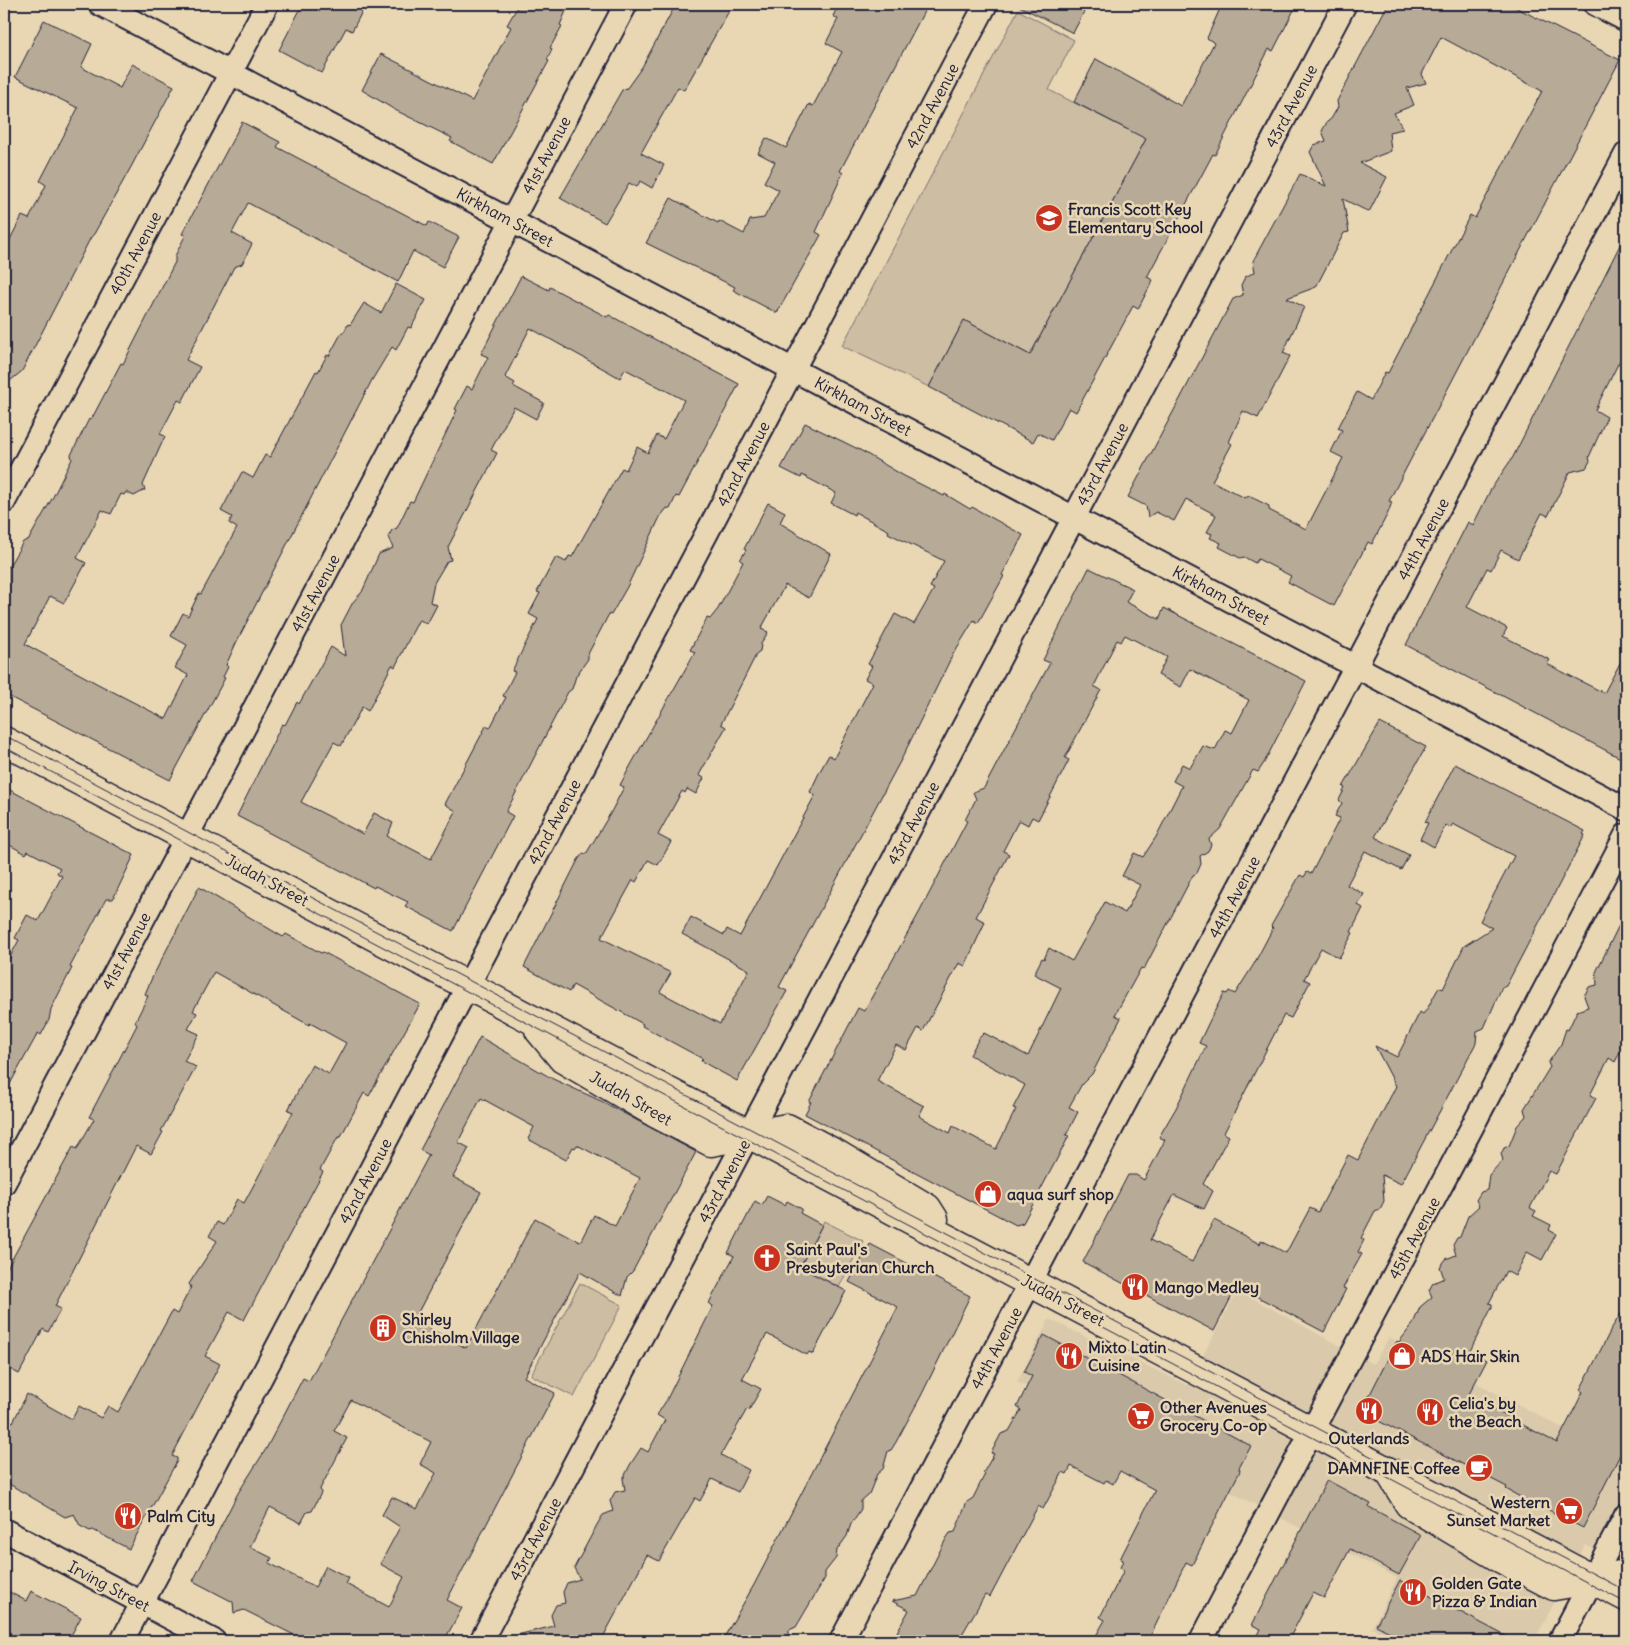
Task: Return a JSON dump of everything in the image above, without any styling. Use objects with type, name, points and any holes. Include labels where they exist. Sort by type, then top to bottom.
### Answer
[{"type":"street","name":"Kirkham Street","points":[[100,4],[1626,809]]},
{"type":"street","name":"40th Avenue","points":[[4,502],[267,4]]},
{"type":"street","name":"41st Avenue","points":[[4,1183],[626,4]]},
{"type":"street","name":"42nd Avenue","points":[[122,1641],[986,4]]},
{"type":"street","name":"43rd Avenue","points":[[481,1641],[1345,4]]},
{"type":"street","points":[[1594,4],[1626,20]]},
{"type":"street","name":"44th Avenue","points":[[841,1641],[1626,154]]},
{"type":"street","name":"Judah Street","points":[[4,741],[1626,1597]]},
{"type":"street","name":"45th Avenue","points":[[1201,1641],[1626,835]]},
{"type":"street","points":[[1560,1641],[1626,1515]]},
{"type":"street","name":"Irving Street","points":[[4,1530],[214,1641]]},
{"type":"street","points":[[1592,1580],[1626,1574]]},
{"type":"shaded area","points":[[1018,10],[1074,40],[1049,90],[1126,129],[1148,86],[1168,98],[1030,355],[964,320],[929,387],[842,346]]},
{"type":"shaded area","points":[[824,1221],[863,1241],[839,1287],[794,1264],[813,1243]]},
{"type":"shaded area","points":[[580,1283],[622,1305],[574,1397],[531,1375]]},
{"type":"shaded area","points":[[1238,1290],[1373,1364],[1389,1337],[1626,1461],[1626,1565],[1585,1545],[1534,1641],[1396,1641],[1372,1628],[1397,1578],[1017,1382],[1049,1319],[1187,1385]]},
{"type":"building","points":[[303,4],[366,4],[352,31],[346,28],[322,73],[279,50]]},
{"type":"building","points":[[519,4],[569,4],[560,25],[562,26],[550,48],[552,49],[547,60],[549,61],[493,164],[450,141],[452,138],[395,110],[362,90],[381,54],[472,101],[511,27],[507,25]]},
{"type":"building","points":[[676,4],[733,4],[684,90],[678,87],[641,153],[664,165],[652,188],[640,181],[637,187],[629,183],[605,223],[560,198],[622,90],[627,88],[642,67]]},
{"type":"building","points":[[839,4],[928,4],[840,171],[843,173],[816,232],[821,235],[777,313],[733,290],[735,287],[646,243],[671,198],[718,223],[719,221],[744,234],[750,220],[764,218],[779,190],[764,182],[775,162],[758,153],[766,138],[786,148],[809,104],[813,106],[842,52],[826,43],[838,19],[833,16]]},
{"type":"building","points":[[1015,4],[1088,4],[1073,33]]},
{"type":"building","points":[[1222,4],[1297,4],[1273,51],[1269,49],[1215,155],[1213,154],[1147,277],[1153,280],[1138,309],[1133,306],[1076,412],[1069,408],[1052,440],[1038,433],[1033,442],[929,387],[964,320],[1030,355],[1146,139],[1074,102],[1096,59],[1181,106],[1214,43],[1207,38]]},
{"type":"building","points":[[1388,4],[1509,4],[1620,60],[1389,501],[1392,502],[1388,513],[1372,544],[1368,542],[1334,606],[1288,582],[1291,576],[1258,559],[1255,563],[1244,557],[1240,558],[1219,547],[1221,543],[1210,538],[1212,534],[1207,532],[1216,515],[1186,499],[1174,521],[1156,512],[1148,517],[1146,506],[1128,497],[1233,299],[1243,295],[1241,285],[1245,277],[1255,272],[1253,261],[1300,174],[1326,186],[1310,152],[1314,145],[1326,141],[1322,131],[1338,107],[1337,101]],"holes":[[[1441,37],[1542,91],[1475,218],[1470,215],[1388,373],[1385,372],[1371,400],[1357,392],[1338,428],[1342,430],[1331,452],[1343,458],[1306,529],[1269,510],[1269,506],[1249,496],[1245,498],[1212,481],[1232,444],[1229,442],[1243,411],[1258,418],[1290,356],[1283,353],[1304,307],[1287,298],[1316,287],[1344,233],[1349,232],[1343,199],[1369,212],[1387,177],[1360,163],[1391,151],[1389,132],[1403,129],[1394,113],[1414,105],[1407,88],[1426,83],[1422,74]]]},
{"type":"building","points":[[44,20],[92,44],[81,67],[120,88],[132,64],[174,86],[91,237],[22,371],[4,386],[4,251],[22,216],[29,219],[46,185],[40,181],[78,108],[15,77]]},
{"type":"building","points":[[242,122],[280,142],[277,147],[427,226],[429,222],[459,237],[443,267],[413,251],[398,282],[248,203],[232,233],[252,244],[242,264],[234,267],[186,360],[200,367],[182,402],[178,400],[160,434],[165,436],[143,485],[145,490],[134,496],[126,492],[124,495],[121,494],[111,514],[102,510],[77,558],[86,563],[64,603],[50,596],[25,644],[166,719],[188,675],[175,668],[187,645],[171,636],[183,613],[188,616],[199,593],[201,594],[237,528],[229,523],[232,517],[221,511],[242,472],[253,478],[265,455],[270,457],[316,371],[318,372],[342,332],[344,332],[348,324],[350,325],[364,303],[381,313],[396,284],[426,300],[411,328],[408,327],[396,350],[392,347],[372,380],[237,641],[226,665],[228,667],[223,677],[225,678],[170,780],[4,694],[4,568],[9,566],[23,542],[29,539],[53,497],[89,419],[91,420],[121,363],[123,364],[175,262],[175,256],[185,235],[182,234]]},
{"type":"building","points":[[1626,233],[1626,348],[1595,410],[1607,417],[1589,457],[1590,461],[1586,468],[1570,472],[1548,516],[1542,513],[1518,559],[1501,550],[1491,570],[1487,568],[1467,607],[1507,628],[1503,636],[1550,660],[1547,664],[1604,693],[1626,652],[1626,761],[1406,645],[1468,522],[1473,525],[1491,489],[1513,457]]},
{"type":"building","points":[[521,276],[549,290],[550,287],[607,317],[609,315],[739,384],[679,497],[676,496],[670,509],[667,508],[660,517],[627,587],[611,615],[609,614],[588,654],[588,659],[576,676],[572,689],[568,692],[506,812],[513,816],[453,931],[405,906],[408,902],[375,886],[374,888],[237,816],[282,724],[285,725],[297,702],[299,704],[331,647],[345,656],[341,625],[353,602],[362,592],[379,554],[393,548],[388,537],[392,530],[397,528],[410,501],[413,502],[467,386],[472,389],[488,357],[481,354]],"holes":[[[530,328],[620,378],[625,369],[684,400],[664,439],[657,435],[648,453],[637,447],[626,470],[622,468],[572,557],[569,556],[566,562],[556,557],[537,592],[540,593],[529,614],[538,619],[512,671],[515,672],[503,696],[506,697],[490,728],[486,726],[445,804],[456,811],[431,859],[387,836],[393,823],[374,813],[363,834],[301,802],[334,742],[341,746],[362,707],[368,711],[392,665],[395,667],[418,621],[420,620],[427,624],[437,605],[430,602],[434,583],[447,561],[451,560],[448,547],[497,453],[491,450],[514,407],[536,419],[544,403],[513,386],[515,383],[505,377]]]},
{"type":"building","points":[[805,423],[860,450],[904,476],[944,496],[945,494],[970,509],[972,507],[1023,535],[1002,575],[1004,576],[978,623],[974,620],[952,656],[903,756],[779,987],[787,991],[737,1081],[701,1061],[703,1059],[573,985],[569,992],[524,967],[578,860],[583,853],[586,854],[610,814],[624,787],[620,785],[695,652],[690,650],[707,618],[710,619],[718,609],[743,562],[740,560],[746,550],[744,549],[768,503],[785,512],[780,523],[831,554],[809,598],[785,585],[761,629],[768,632],[761,644],[760,651],[757,653],[721,724],[726,727],[699,775],[704,778],[696,794],[687,789],[685,793],[682,791],[658,835],[671,842],[658,865],[648,860],[636,882],[633,880],[601,938],[671,973],[660,992],[720,1024],[749,970],[682,934],[691,917],[724,935],[727,929],[740,936],[815,795],[810,792],[820,771],[829,755],[834,758],[873,683],[865,679],[872,666],[868,664],[895,614],[914,624],[934,589],[930,587],[944,561],[888,533],[889,531],[855,512],[854,515],[831,503],[836,493],[802,475],[801,478],[781,468]]},
{"type":"building","points":[[1089,568],[1133,589],[1126,602],[1159,619],[1164,608],[1306,681],[1264,763],[1258,772],[1253,770],[1220,829],[1209,839],[1211,845],[1208,851],[1200,856],[1201,864],[1197,873],[1193,875],[1144,969],[1141,968],[1115,1015],[1121,1018],[1092,1074],[1082,1084],[1069,1107],[1078,1112],[1066,1135],[1069,1136],[1023,1223],[1016,1225],[805,1114],[811,1102],[809,1102],[858,1008],[864,1011],[919,913],[967,821],[965,820],[976,799],[973,792],[984,788],[1050,663],[1043,660]],"holes":[[[1125,635],[1167,657],[1158,675],[1181,687],[1190,669],[1249,700],[1232,733],[1225,730],[1215,750],[1203,746],[1190,768],[1182,764],[1173,781],[1182,786],[1156,837],[1143,857],[1134,853],[1122,876],[1140,885],[1125,913],[1105,902],[1072,961],[1049,948],[1044,959],[1042,958],[1034,974],[1061,988],[1028,1056],[984,1033],[979,1038],[970,1055],[1025,1085],[1013,1108],[1016,1109],[996,1149],[953,1126],[950,1133],[919,1116],[924,1106],[877,1081],[896,1045],[906,1050],[918,1028],[923,1031],[959,963],[965,966],[985,922],[976,917],[1009,854],[1003,851],[1019,820],[1028,825],[1032,817],[1038,820],[1069,760],[1065,758],[1101,690],[1094,686],[1117,640],[1121,642]]]},
{"type":"building","points":[[1380,723],[1426,747],[1375,837],[1409,855],[1401,870],[1365,851],[1347,885],[1364,894],[1358,905],[1363,908],[1351,932],[1353,933],[1339,958],[1321,948],[1304,979],[1310,982],[1291,1018],[1284,1015],[1224,1133],[1229,1136],[1203,1184],[1213,1191],[1204,1209],[1174,1195],[1150,1240],[1192,1262],[1214,1220],[1260,1244],[1261,1240],[1286,1253],[1310,1208],[1318,1212],[1348,1155],[1358,1160],[1396,1086],[1375,1046],[1397,1057],[1420,1012],[1423,1014],[1427,1009],[1439,987],[1443,989],[1464,946],[1492,928],[1480,921],[1514,856],[1453,824],[1450,828],[1446,825],[1434,847],[1420,839],[1428,823],[1425,822],[1455,764],[1585,831],[1583,834],[1585,835],[1506,986],[1502,987],[1484,1028],[1477,1031],[1476,1043],[1401,1184],[1382,1175],[1384,1201],[1380,1209],[1375,1211],[1361,1238],[1364,1240],[1358,1252],[1362,1254],[1343,1288],[1346,1289],[1324,1332],[1237,1286],[1214,1331],[1146,1295],[1144,1298],[1124,1287],[1126,1285],[1083,1262],[1128,1175],[1136,1175],[1144,1180],[1165,1140],[1159,1137],[1176,1108],[1206,1046],[1199,1043],[1210,1020],[1224,993],[1227,994],[1229,991],[1235,994],[1254,964],[1273,928],[1271,926],[1300,875],[1304,877],[1307,872],[1311,874],[1340,818],[1335,816],[1342,803],[1339,800],[1345,788],[1343,787]]},
{"type":"building","points":[[4,787],[134,855],[113,899],[106,899],[70,967],[72,968],[51,1009],[49,1020],[41,1035],[38,1033],[4,1095],[4,968],[19,940],[15,938],[27,915],[38,921],[62,876],[57,873],[60,868],[28,851],[26,854],[4,842]]},
{"type":"building","points":[[199,887],[283,937],[286,934],[321,953],[323,952],[420,1004],[369,1096],[364,1093],[340,1138],[338,1137],[320,1170],[323,1172],[244,1320],[229,1312],[205,1356],[220,1364],[172,1456],[177,1458],[177,1461],[129,1549],[93,1530],[90,1531],[80,1526],[74,1514],[65,1517],[4,1481],[4,1431],[9,1421],[13,1422],[27,1394],[72,1419],[79,1406],[101,1418],[108,1406],[118,1412],[172,1311],[177,1314],[191,1287],[189,1284],[217,1241],[209,1236],[217,1222],[223,1225],[237,1199],[244,1203],[293,1112],[288,1110],[312,1065],[329,1074],[346,1043],[310,1023],[309,1025],[214,972],[193,1011],[197,1013],[188,1029],[199,1034],[184,1061],[196,1067],[161,1131],[163,1132],[151,1154],[136,1146],[55,1306],[61,1309],[48,1332],[43,1329],[19,1374],[4,1366],[4,1274],[73,1147],[77,1149],[94,1119],[89,1117],[137,1025],[135,1022],[148,996],[145,994],[151,980]]},
{"type":"building","points":[[1626,911],[1626,1055],[1620,1052],[1615,1062],[1609,1058],[1590,1095],[1596,1098],[1556,1174],[1549,1171],[1530,1208],[1536,1211],[1533,1216],[1551,1225],[1549,1230],[1556,1234],[1542,1260],[1527,1252],[1515,1276],[1506,1271],[1489,1303],[1492,1304],[1492,1307],[1470,1351],[1487,1360],[1468,1396],[1557,1443],[1583,1392],[1580,1390],[1613,1326],[1626,1306],[1626,1443],[1583,1528],[1545,1508],[1529,1502],[1506,1489],[1507,1487],[1361,1412],[1397,1341],[1399,1342],[1413,1324],[1420,1307],[1432,1297],[1429,1290],[1433,1283],[1444,1278],[1440,1267],[1446,1259],[1456,1255],[1453,1245],[1457,1238],[1460,1237],[1468,1216],[1479,1206],[1476,1200],[1481,1192],[1487,1190],[1489,1175],[1503,1160],[1501,1154],[1504,1148],[1509,1146],[1517,1126],[1526,1116],[1524,1109],[1550,1067],[1548,1063],[1561,1044],[1566,1029],[1568,1030],[1577,1011],[1588,1007],[1584,996],[1589,987],[1597,985],[1596,972]]},
{"type":"building","points":[[480,1037],[553,1079],[601,1101],[696,1152],[633,1271],[627,1277],[622,1296],[580,1272],[524,1377],[555,1393],[447,1600],[462,1608],[444,1641],[306,1641],[244,1610],[234,1613],[233,1602],[193,1581],[238,1493],[266,1449],[303,1378],[309,1381],[429,1155],[420,1150]],"holes":[[[481,1098],[534,1127],[528,1139],[566,1160],[573,1147],[575,1148],[577,1145],[640,1178],[615,1226],[594,1215],[580,1242],[535,1218],[466,1348],[414,1320],[481,1192],[453,1177],[469,1148],[458,1142]],[[351,1400],[431,1442],[420,1464],[436,1473],[417,1509],[392,1497],[382,1515],[400,1527],[380,1564],[404,1577],[389,1607],[346,1584],[349,1578],[326,1566],[315,1587],[269,1563],[272,1558],[250,1547],[270,1507],[301,1523],[307,1512],[312,1511],[321,1493],[320,1489],[347,1438],[334,1431]]]},
{"type":"building","points":[[767,1196],[785,1205],[787,1201],[802,1209],[800,1213],[822,1225],[800,1267],[846,1291],[813,1354],[809,1352],[807,1355],[767,1334],[742,1379],[761,1389],[749,1410],[747,1409],[721,1455],[749,1470],[738,1492],[712,1479],[700,1501],[695,1498],[659,1561],[647,1555],[601,1641],[518,1641],[517,1635],[554,1626],[551,1615],[556,1605],[565,1603],[563,1592],[567,1583],[580,1579],[574,1568],[598,1523],[603,1515],[613,1511],[610,1501],[615,1492],[625,1490],[623,1479],[630,1465],[641,1448],[648,1452],[665,1420],[657,1415],[666,1401],[713,1306],[709,1303],[734,1256],[728,1253],[755,1201],[762,1205]]},
{"type":"building","points":[[870,1244],[970,1296],[921,1396],[896,1442],[891,1450],[888,1451],[883,1469],[877,1474],[869,1494],[861,1501],[861,1509],[851,1524],[847,1536],[837,1550],[836,1558],[825,1572],[825,1578],[796,1627],[789,1630],[789,1641],[722,1641],[755,1583],[898,1307],[849,1282]]},
{"type":"building","points":[[1044,1335],[1251,1446],[1239,1468],[1240,1471],[1192,1565],[1186,1562],[1148,1641],[1142,1638],[1139,1641],[1093,1641],[1105,1620],[1100,1617],[1124,1570],[1120,1568],[1123,1560],[1120,1559],[1155,1490],[1120,1471],[1113,1484],[1106,1480],[1104,1483],[1071,1466],[1067,1474],[1063,1472],[1043,1509],[1038,1506],[990,1597],[985,1595],[958,1641],[895,1641],[899,1634],[897,1632],[909,1610],[892,1601],[917,1596],[946,1539],[950,1533],[955,1532],[967,1502],[973,1498],[985,1474],[983,1473],[994,1454],[991,1453],[1001,1434],[1009,1431],[1021,1410],[1017,1407],[1032,1376],[1024,1372]]},
{"type":"building","points":[[1327,1480],[1371,1504],[1369,1507],[1421,1535],[1399,1575],[1350,1549],[1324,1598],[1313,1593],[1288,1641],[1255,1641],[1261,1629],[1252,1625]]},
{"type":"building","points":[[1400,1580],[1515,1641],[1407,1641],[1376,1625]]},
{"type":"building","points":[[4,1589],[26,1601],[31,1591],[81,1617],[68,1641],[18,1641],[4,1634]]},
{"type":"tram line","points":[[4,735],[1626,1591]]},
{"type":"tram line","points":[[4,747],[1626,1603]]},
{"type":"place","name":"Francis Scott Key Elementary School","points":[[1049,218]]},
{"type":"place","name":"aqua surf shop","points":[[988,1194]]},
{"type":"place","name":"Saint Paul's Presbyterian Church","points":[[767,1258]]},
{"type":"place","name":"Mango Medley","points":[[1135,1287]]},
{"type":"place","name":"Shirley Chisholm Village","points":[[383,1328]]},
{"type":"place","name":"Mixto Latin Cuisine","points":[[1069,1356]]},
{"type":"place","name":"ADS Hair Skin","points":[[1402,1356]]},
{"type":"place","name":"Outerlands","points":[[1369,1411]]},
{"type":"place","name":"Celia's by the Beach","points":[[1430,1412]]},
{"type":"place","name":"Other Avenues Grocery Co-op","points":[[1141,1416]]},
{"type":"place","name":"DAMNFINE Coffee","points":[[1479,1468]]},
{"type":"place","name":"Western Sunset Market","points":[[1569,1511]]},
{"type":"place","name":"Palm City","points":[[128,1516]]},
{"type":"place","name":"Golden Gate Pizza & Indian","points":[[1413,1592]]}]
